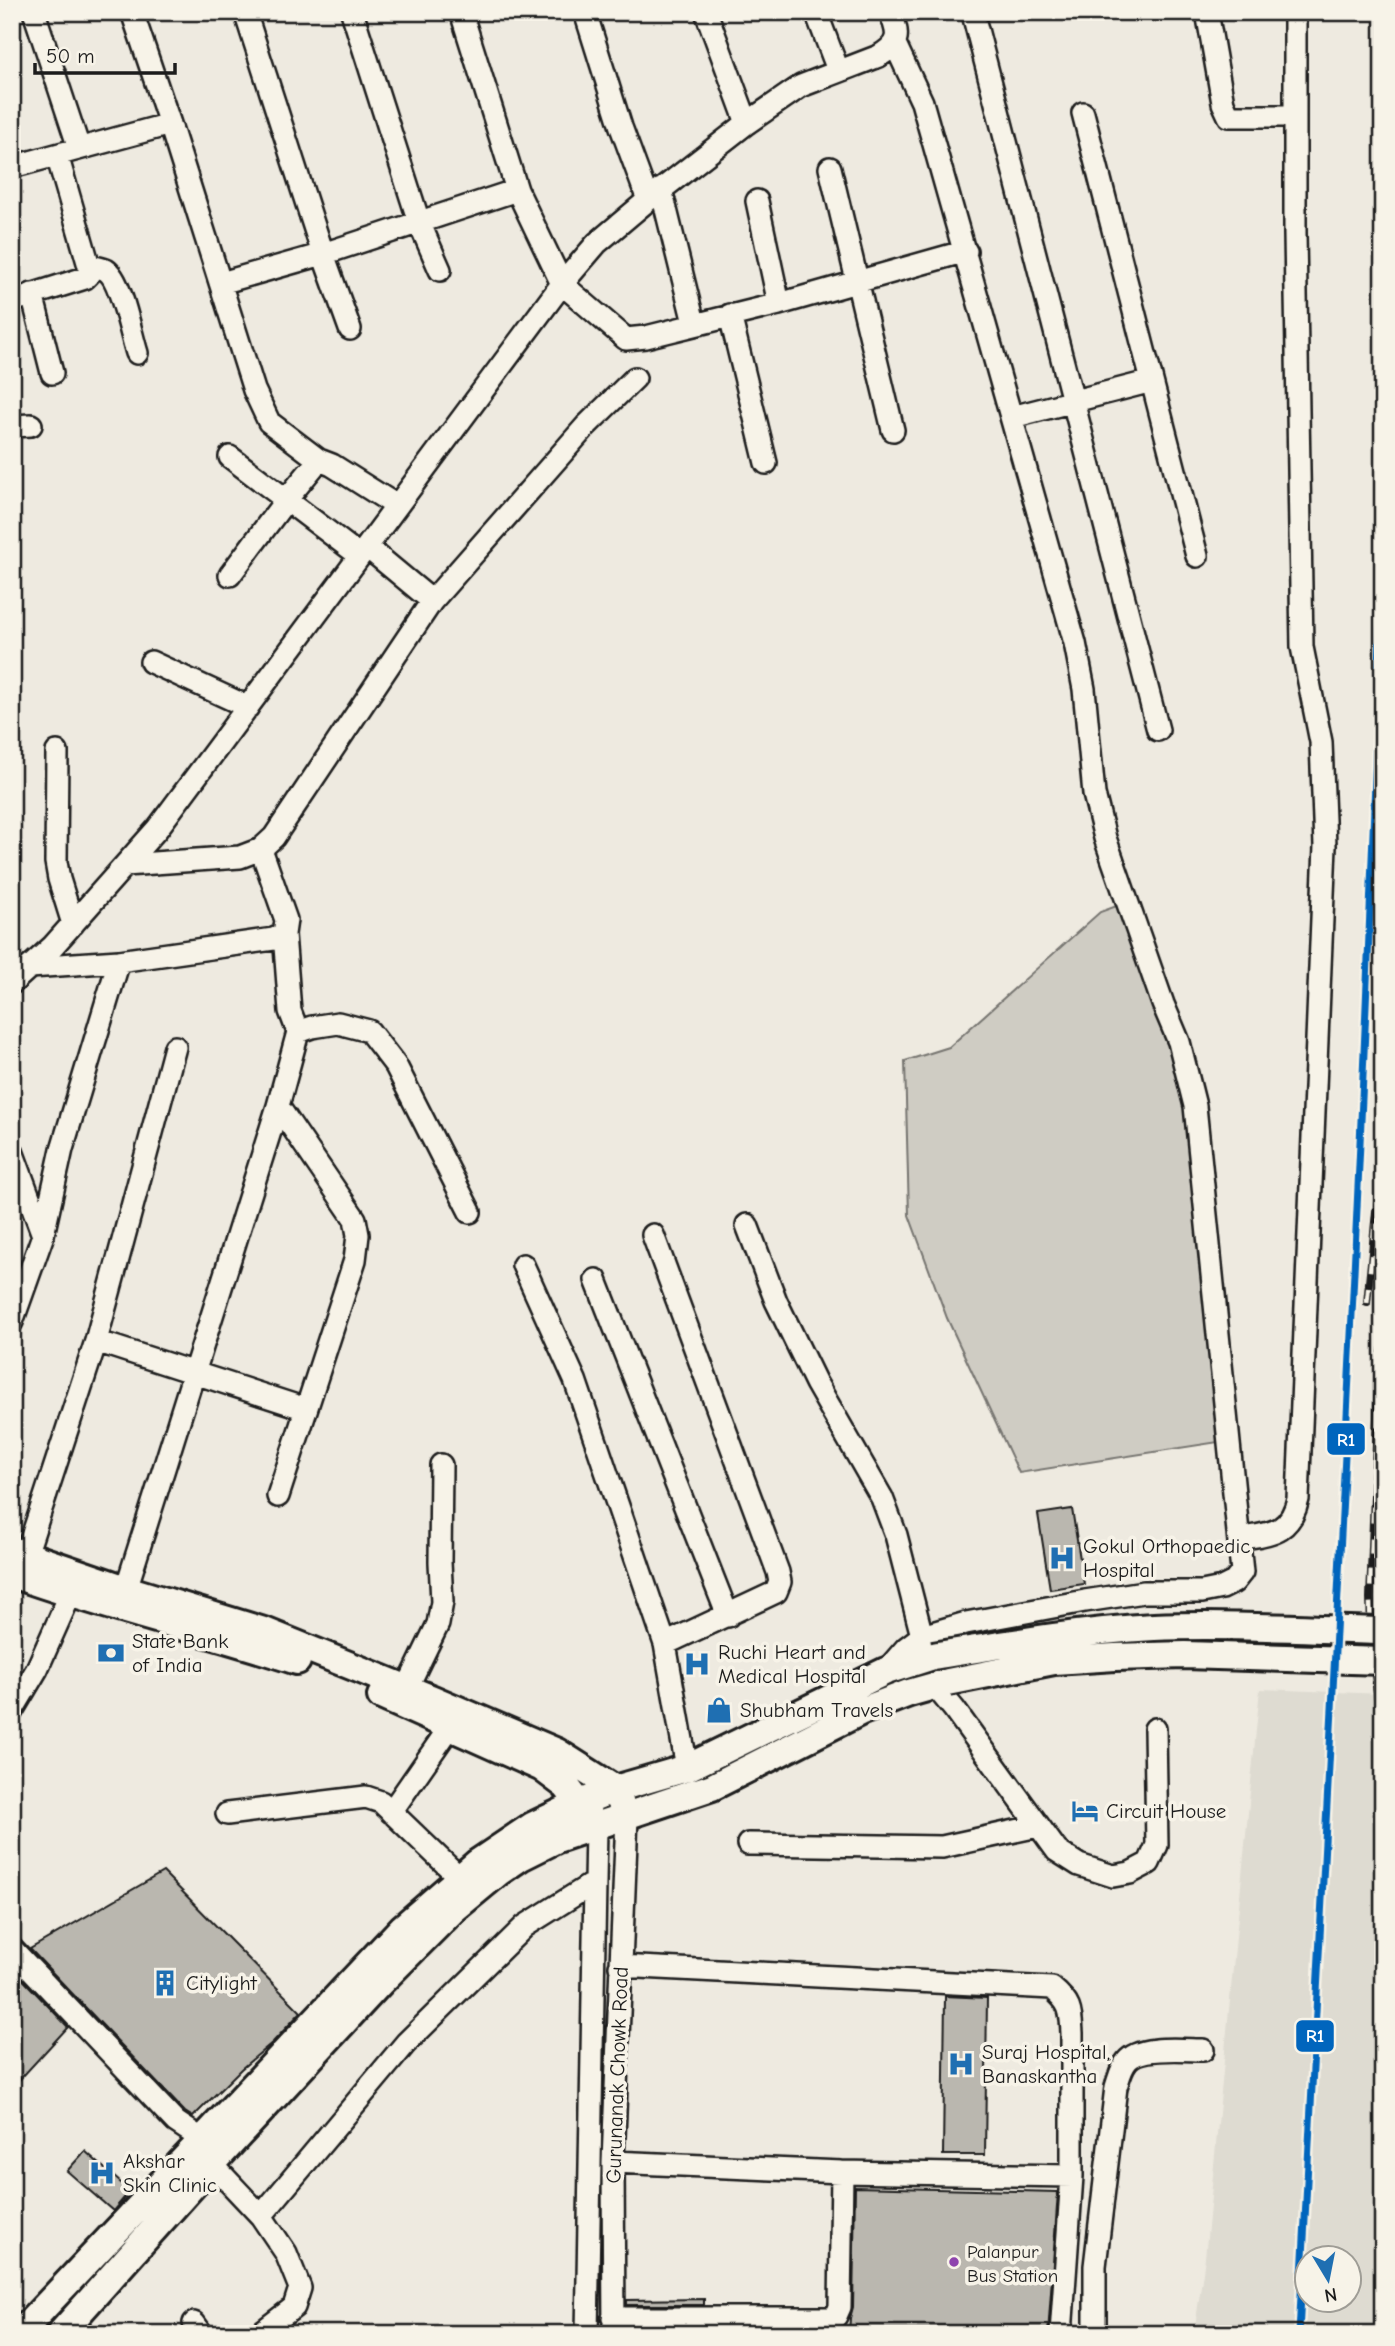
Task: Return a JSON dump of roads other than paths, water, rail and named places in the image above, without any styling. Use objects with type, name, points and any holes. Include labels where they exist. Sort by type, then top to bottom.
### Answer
[{"type":"main road","points":[[17,1560],[126,1589],[267,1632],[407,1688],[557,1752],[615,1790],[627,1817]]},
{"type":"main road","points":[[17,1560],[70,1595],[254,1647],[322,1670],[450,1727],[553,1775],[566,1786],[596,1827]]},
{"type":"main road","points":[[60,2334],[207,2152],[404,1927],[459,1877],[532,1826],[580,1803],[687,1768],[886,1671],[927,1646],[1154,1627],[1383,1630]]},
{"type":"main road","points":[[19,2334],[453,1910],[499,1872],[521,1857],[557,1839],[712,1787],[862,1712],[909,1693],[942,1684],[1054,1661],[1115,1657],[1211,1655],[1383,1661]]},
{"type":"street","points":[[34,12],[79,148]]},
{"type":"street","points":[[132,12],[254,390],[269,422],[319,460],[332,465],[397,506]]},
{"type":"street","points":[[245,12],[350,329]]},
{"type":"street","points":[[352,12],[419,222],[440,271]]},
{"type":"street","points":[[461,12],[517,190],[562,284],[626,338],[646,337],[779,304],[966,251]]},
{"type":"street","points":[[585,12],[621,127],[654,194],[694,323]]},
{"type":"street","points":[[705,12],[747,123]]},
{"type":"street","points":[[816,12],[838,70]]},
{"type":"street","points":[[747,1225],[776,1301],[816,1383],[882,1498],[896,1535],[927,1646],[966,1623],[1144,1592],[1222,1588],[1234,1582],[1242,1572],[1195,1106],[1179,1042],[1158,992],[1105,838],[1094,794],[1084,689],[1075,643],[966,251],[922,102],[895,44],[897,30],[890,12]]},
{"type":"street","points":[[1207,12],[1223,103],[1229,116],[1295,116]]},
{"type":"street","points":[[1239,1538],[1273,1533],[1286,1526],[1294,1514],[1298,1499],[1324,874],[1321,742],[1302,647],[1295,12]]},
{"type":"street","points":[[973,14],[1158,730]]},
{"type":"street","points":[[12,983],[54,946],[157,830],[562,284],[597,243],[654,194],[747,123],[801,86],[879,56],[895,44]]},
{"type":"street","points":[[1083,113],[1197,556]]},
{"type":"street","points":[[12,167],[170,124]]},
{"type":"street","points":[[52,373],[22,297],[85,278],[89,274],[57,155]]},
{"type":"street","points":[[830,168],[893,430]]},
{"type":"street","points":[[220,284],[323,254],[517,190]]},
{"type":"street","points":[[757,201],[779,304]]},
{"type":"street","points":[[89,266],[103,269],[111,276],[117,287],[137,353]]},
{"type":"street","points":[[730,314],[765,463]]},
{"type":"street","points":[[125,865],[240,857],[261,849],[274,837],[432,601],[586,426],[635,378]]},
{"type":"street","points":[[1012,417],[1152,380]]},
{"type":"street","points":[[230,457],[286,500],[432,601]]},
{"type":"street","points":[[230,575],[319,460]]},
{"type":"street","points":[[151,662],[248,706]]},
{"type":"street","points":[[57,752],[56,862],[73,924]]},
{"type":"street","points":[[126,1589],[278,1106],[298,1032],[290,1011],[284,934],[286,920],[261,849]]},
{"type":"street","points":[[30,967],[119,961],[274,939],[284,934]]},
{"type":"street","points":[[12,1322],[43,1235],[62,1149],[119,961]]},
{"type":"street","points":[[298,1032],[338,1023],[369,1031],[396,1066],[470,1212]]},
{"type":"street","points":[[17,1560],[96,1341],[175,1047]]},
{"type":"street","points":[[278,1106],[355,1219],[358,1235],[355,1260],[278,1496]]},
{"type":"street","points":[[12,1152],[43,1235]]},
{"type":"street","points":[[653,1235],[780,1582],[776,1592],[665,1644]]},
{"type":"street","points":[[523,1265],[575,1380],[665,1644],[687,1768]]},
{"type":"street","points":[[596,1279],[728,1616]]},
{"type":"street","points":[[96,1341],[306,1409]]},
{"type":"street","points":[[407,1688],[438,1624],[442,1602],[442,1465]]},
{"type":"street","points":[[12,1711],[37,1669],[70,1595]]},
{"type":"street","points":[[942,1684],[954,1709],[1057,1851],[1079,1865],[1113,1876],[1130,1873],[1149,1863],[1157,1845],[1155,1729]]},
{"type":"street","points":[[391,1812],[450,1727]]},
{"type":"street","points":[[227,1814],[366,1797],[380,1802],[459,1877]]},
{"type":"street","name":"Gurunanak Chowk Road","points":[[613,2326],[613,2162],[627,1817]]},
{"type":"street","points":[[748,1844],[942,1847],[1038,1826]]},
{"type":"street","points":[[587,2334],[596,1827]]},
{"type":"street","points":[[261,2216],[406,2043],[525,1926],[595,1882]]},
{"type":"street","points":[[12,1949],[207,2152],[261,2216],[286,2253],[300,2288],[294,2307],[259,2334]]},
{"type":"street","points":[[620,1966],[1052,1988],[1066,2000],[1071,2013],[1072,2176],[1061,2334]]},
{"type":"street","points":[[1095,2334],[1095,2266],[1116,2087],[1125,2063],[1132,2055],[1148,2050],[1203,2050]]},
{"type":"street","points":[[613,2162],[842,2172],[1072,2176]]},
{"type":"street","points":[[613,2326],[836,2316],[840,2307],[842,2172]]},
{"type":"railway","points":[[1367,1303],[1376,1212],[1383,1176]]},
{"type":"railway","points":[[1383,1347],[1378,1393],[1370,1598],[1372,1654],[1383,1738]]},
{"type":"railway","points":[[1299,2334],[1330,1749]]},
{"type":"place","name":"Gokul Orthopaedic Hospital","points":[[1062,1558]]},
{"type":"place","name":"State Bank of India","points":[[111,1653]]},
{"type":"place","name":"Ruchi Heart and Medical Hospital","points":[[697,1664]]},
{"type":"place","name":"Shubham Travels","points":[[719,1710]]},
{"type":"place","name":"Circuit House","points":[[1085,1811]]},
{"type":"place","name":"Citylight","points":[[165,1983]]},
{"type":"place","name":"Suraj Hospital, Banaskantha","points":[[961,2064]]},
{"type":"place","name":"Akshar Skin Clinic","points":[[102,2173]]},
{"type":"place","name":"Palanpur Bus Station","points":[[954,2262]]}]
